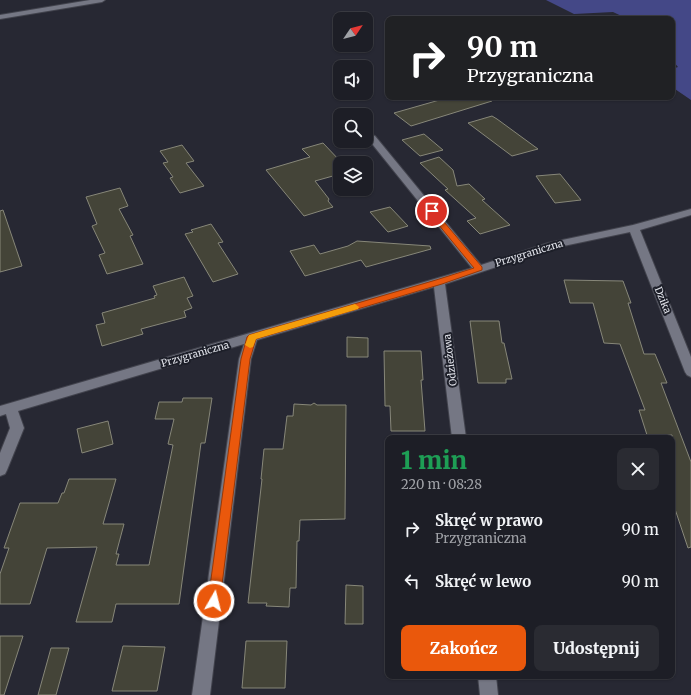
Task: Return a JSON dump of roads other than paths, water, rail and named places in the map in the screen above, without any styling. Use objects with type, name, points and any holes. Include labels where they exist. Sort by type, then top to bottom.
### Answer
[{"type":"street","points":[[0,17],[102,0]]},
{"type":"street","points":[[373,139],[479,269]]},
{"type":"street","name":"Przygraniczna","points":[[6,410],[439,282],[552,245],[634,228],[691,212]]},
{"type":"street","name":"Dzika","points":[[634,228],[691,372]]},
{"type":"street","name":"Odzieżowa","points":[[439,282],[443,303],[459,435]]},
{"type":"street","points":[[201,695],[245,359],[252,337]]},
{"type":"street","points":[[0,470],[17,428],[6,410]]},
{"type":"street","points":[[487,679],[489,695]]}]
